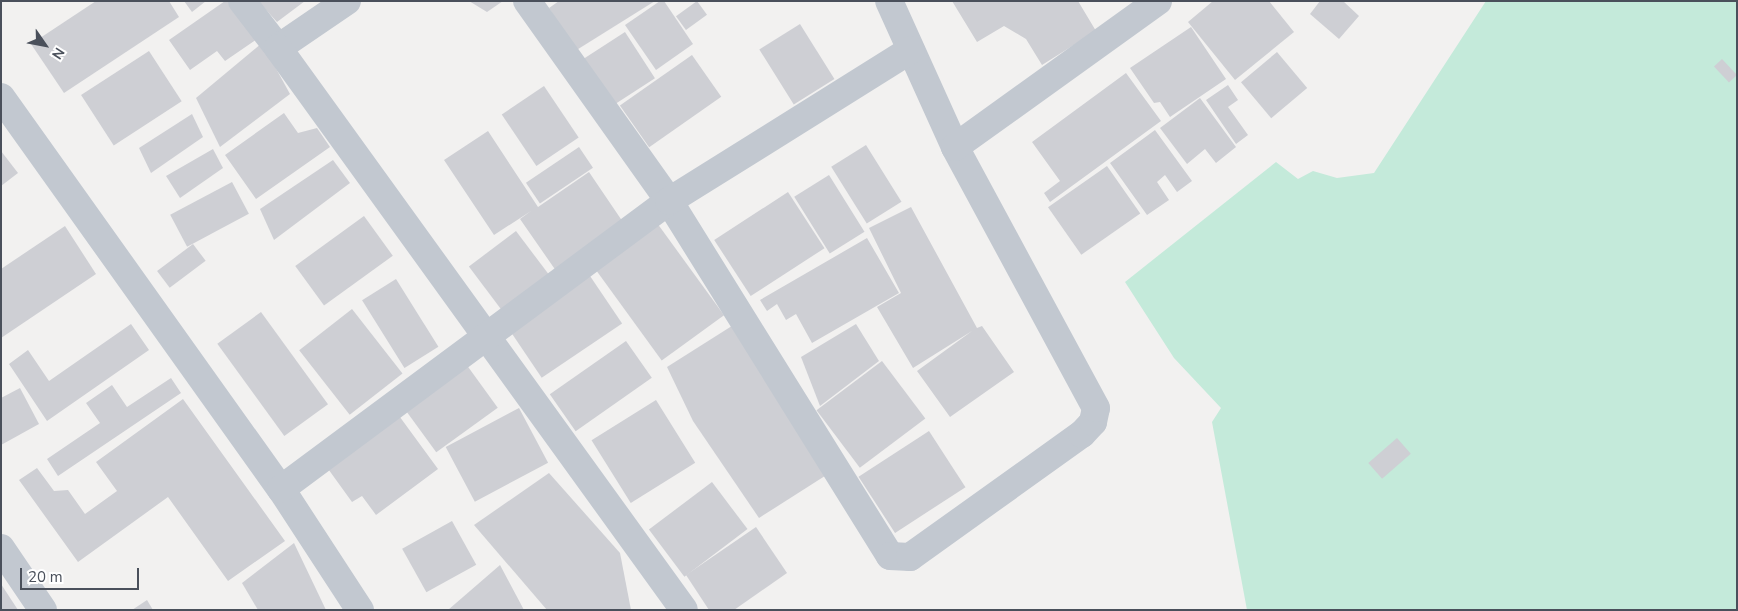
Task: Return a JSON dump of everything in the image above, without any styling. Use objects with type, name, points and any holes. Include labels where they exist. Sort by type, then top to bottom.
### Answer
[{"type":"street","points":[[242,1],[278,48],[484,336],[684,610]]},
{"type":"street","points":[[278,48],[347,1]]},
{"type":"street","points":[[527,1],[669,202],[890,556],[910,557],[1082,434],[1093,422],[1096,408],[956,147],[889,1]]},
{"type":"street","points":[[956,147],[1158,1]]},
{"type":"street","points":[[281,489],[484,336],[669,202],[911,50]]},
{"type":"street","points":[[1,97],[281,489],[360,610]]},
{"type":"street","points":[[1,548],[42,610]]},
{"type":"green space","points":[[1486,1],[1737,1],[1737,610],[1247,610],[1212,422],[1221,408],[1174,358],[1125,282],[1276,162],[1298,179],[1313,171],[1337,178],[1374,173]]},
{"type":"building","points":[[96,1],[169,1],[179,17],[64,93],[31,44]]},
{"type":"building","points":[[184,1],[206,1],[192,12]]},
{"type":"building","points":[[225,1],[235,1],[260,37],[225,61],[217,51],[190,70],[169,40]]},
{"type":"building","points":[[258,1],[305,1],[277,22]]},
{"type":"building","points":[[469,1],[503,1],[487,12]]},
{"type":"building","points":[[559,1],[655,1],[575,51],[549,8]]},
{"type":"building","points":[[660,1],[664,1],[693,44],[656,70],[625,25]]},
{"type":"building","points":[[697,1],[707,15],[686,30],[676,16]]},
{"type":"building","points":[[952,1],[1078,1],[1096,31],[1042,65],[1026,39],[1004,26],[977,42]]},
{"type":"building","points":[[1213,1],[1269,1],[1294,32],[1235,80],[1188,22]]},
{"type":"building","points":[[1320,1],[1343,1],[1359,16],[1339,39],[1310,14]]},
{"type":"building","points":[[800,24],[834,79],[794,105],[759,49]]},
{"type":"building","points":[[1191,27],[1226,79],[1170,117],[1160,102],[1154,103],[1130,68]]},
{"type":"building","points":[[625,32],[655,78],[611,106],[581,60]]},
{"type":"building","points":[[262,43],[290,94],[220,147],[196,98]]},
{"type":"building","points":[[149,51],[182,101],[114,145],[81,95]]},
{"type":"building","points":[[1277,52],[1307,88],[1271,118],[1241,82]]},
{"type":"building","points":[[692,55],[721,97],[649,147],[620,105]]},
{"type":"building","points":[[1722,59],[1737,75],[1729,83],[1714,67]]},
{"type":"building","points":[[1126,73],[1161,121],[1050,202],[1044,193],[1060,181],[1032,142]]},
{"type":"building","points":[[1228,85],[1238,100],[1228,107],[1248,135],[1236,144],[1206,100]]},
{"type":"building","points":[[544,86],[579,137],[536,166],[502,115]]},
{"type":"building","points":[[1200,98],[1236,147],[1216,163],[1205,149],[1187,164],[1160,128]]},
{"type":"building","points":[[284,113],[298,133],[317,128],[330,147],[256,199],[225,155]]},
{"type":"building","points":[[192,114],[203,137],[151,173],[139,148]]},
{"type":"building","points":[[1155,130],[1192,181],[1177,192],[1165,175],[1157,182],[1169,200],[1147,215],[1110,163]]},
{"type":"building","points":[[488,131],[538,207],[589,172],[629,231],[561,278],[520,219],[531,211],[494,235],[444,160]]},
{"type":"building","points":[[866,145],[902,202],[867,224],[831,167]]},
{"type":"building","points":[[579,147],[593,168],[540,204],[526,183]]},
{"type":"building","points":[[213,149],[223,168],[180,198],[166,176]]},
{"type":"building","points":[[1,151],[18,173],[1,186]]},
{"type":"building","points":[[333,160],[350,183],[274,240],[260,209]]},
{"type":"building","points":[[1107,166],[1140,214],[1081,255],[1048,207]]},
{"type":"building","points":[[829,175],[865,232],[830,254],[794,197]]},
{"type":"building","points":[[232,182],[249,214],[187,247],[170,215]]},
{"type":"building","points":[[788,192],[824,248],[751,296],[714,240]]},
{"type":"building","points":[[911,207],[977,328],[982,326],[1014,372],[950,417],[917,371],[972,331],[913,368],[877,307],[901,293],[869,228]]},
{"type":"building","points":[[364,216],[393,256],[324,306],[295,266]]},
{"type":"building","points":[[657,223],[724,315],[662,360],[595,268]]},
{"type":"building","points":[[65,226],[96,274],[1,338],[1,269]]},
{"type":"building","points":[[516,231],[552,278],[504,314],[469,267]]},
{"type":"building","points":[[867,238],[899,293],[812,343],[796,314],[786,320],[777,304],[767,311],[760,300]]},
{"type":"building","points":[[193,244],[206,261],[170,288],[157,271]]},
{"type":"building","points":[[588,273],[622,324],[542,378],[508,327]]},
{"type":"building","points":[[396,279],[438,347],[404,368],[362,300]]},
{"type":"building","points":[[352,309],[402,374],[350,415],[299,350]]},
{"type":"building","points":[[261,312],[328,404],[284,436],[217,344]]},
{"type":"building","points":[[131,324],[149,350],[47,421],[9,364],[28,350],[49,381]]},
{"type":"building","points":[[735,324],[828,474],[759,518],[693,421],[667,367]]},
{"type":"building","points":[[856,324],[879,361],[820,406],[801,357]]},
{"type":"building","points":[[626,341],[652,378],[576,431],[550,394]]},
{"type":"building","points":[[882,361],[925,419],[860,468],[817,410]]},
{"type":"building","points":[[466,364],[498,408],[436,452],[405,409]]},
{"type":"building","points":[[171,378],[181,393],[58,476],[47,459],[100,423],[86,403],[112,385],[127,407]]},
{"type":"building","points":[[20,388],[39,424],[1,445],[1,398]]},
{"type":"building","points":[[183,399],[285,541],[228,581],[168,497],[78,562],[19,480],[37,468],[54,491],[68,490],[85,514],[117,491],[96,462]]},
{"type":"building","points":[[656,400],[695,463],[631,503],[592,440]]},
{"type":"building","points":[[519,408],[548,463],[475,502],[446,447]]},
{"type":"building","points":[[397,413],[438,469],[376,515],[362,496],[352,502],[326,466]]},
{"type":"building","points":[[929,431],[965,487],[895,533],[859,477]]},
{"type":"building","points":[[1397,438],[1411,454],[1382,479],[1368,463]]},
{"type":"building","points":[[549,473],[620,553],[631,610],[547,610],[474,525]]},
{"type":"building","points":[[712,482],[748,529],[684,577],[649,530]]},
{"type":"building","points":[[452,521],[476,565],[426,592],[402,549]]},
{"type":"building","points":[[756,527],[787,573],[734,610],[709,610],[686,575]]},
{"type":"building","points":[[294,543],[326,610],[258,610],[242,583]]},
{"type":"building","points":[[500,565],[524,610],[448,610]]},
{"type":"building","points":[[1,584],[18,610],[1,610]]},
{"type":"building","points":[[147,600],[153,610],[132,610]]}]
